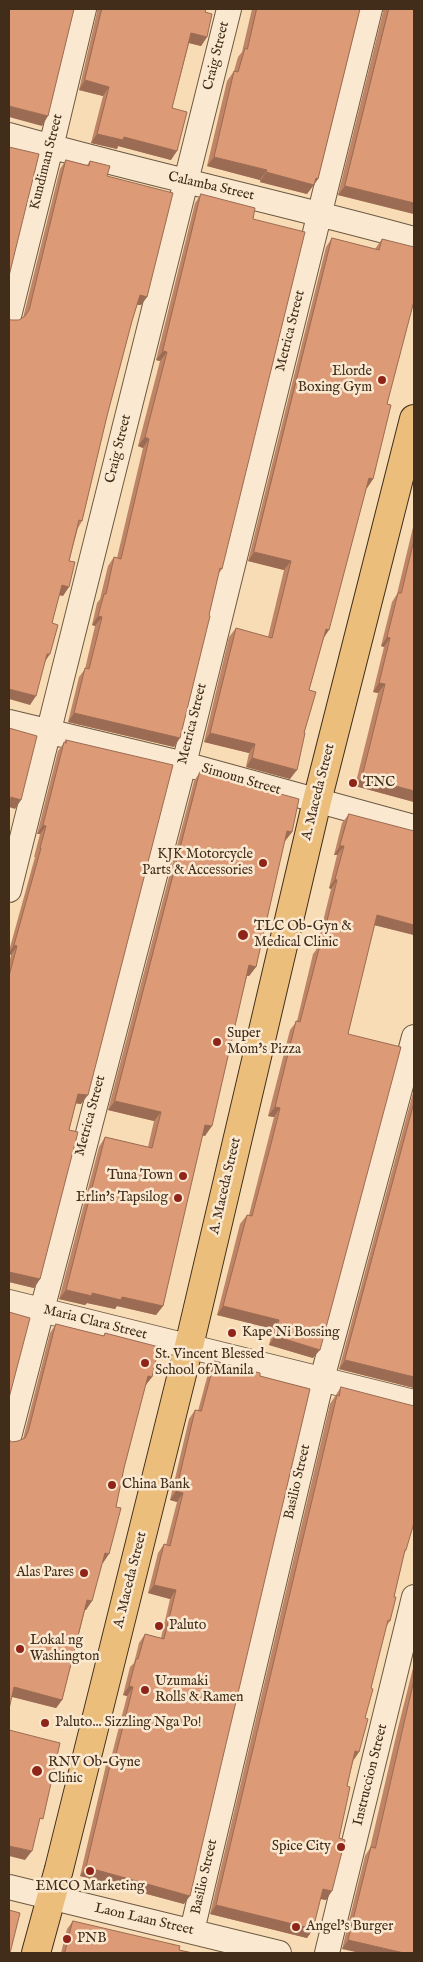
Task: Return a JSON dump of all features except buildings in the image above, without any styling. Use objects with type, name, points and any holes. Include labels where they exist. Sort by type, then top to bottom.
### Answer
[{"type":"main road","name":"A. Maceda Street","points":[[36,1953],[189,1346],[317,801],[414,419]]},
{"type":"street","name":"Kundiman Street","points":[[9,316],[84,9]]},
{"type":"street","name":"Craig Street","points":[[9,890],[229,9]]},
{"type":"street","name":"Metrica Street","points":[[9,1437],[184,764],[370,9]]},
{"type":"street","name":"Calamba Street","points":[[9,136],[186,182],[320,213],[414,239]]},
{"type":"street","name":"Simoun Street","points":[[9,722],[49,730],[184,764],[414,827]]},
{"type":"street","name":"Basilio Street","points":[[192,1931],[322,1379],[414,1036]]},
{"type":"street","name":"Maria Clara Street","points":[[9,1302],[414,1402]]},
{"type":"street","name":"Instruccion Street","points":[[327,1953],[414,1597]]},
{"type":"street","name":"Laon Laan Street","points":[[9,1887],[279,1953]]},
{"type":"place","name":"Elorde Boxing Gym","points":[[382,380]]},
{"type":"place","name":"TNC","points":[[353,783]]},
{"type":"place","name":"KJK Motorcycle Parts & Accessories","points":[[263,863]]},
{"type":"place","name":"TLC Ob-Gyn & Medical Clinic","points":[[243,935]]},
{"type":"place","name":"Super Mom's Pizza","points":[[217,1042]]},
{"type":"place","name":"Tuna Town","points":[[183,1176]]},
{"type":"place","name":"Erlin's Tapsilog","points":[[178,1198]]},
{"type":"place","name":"Kape Ni Bossing","points":[[232,1333]]},
{"type":"place","name":"St. Vincent Blessed School of Manila","points":[[145,1363]]},
{"type":"place","name":"China Bank","points":[[112,1485]]},
{"type":"place","name":"Alas Pares","points":[[84,1573]]},
{"type":"place","name":"Paluto","points":[[159,1626]]},
{"type":"place","name":"Lokal ng Washington","points":[[20,1649]]},
{"type":"place","name":"Uzumaki Rolls & Ramen","points":[[145,1690]]},
{"type":"place","name":"Paluto... Sizzling Nga Po!","points":[[45,1723]]},
{"type":"place","name":"RNV Ob-Gyne Clinic","points":[[37,1771]]},
{"type":"place","name":"Spice City","points":[[341,1847]]},
{"type":"place","name":"EMCO Marketing","points":[[90,1871]]},
{"type":"place","name":"Angel's Burger","points":[[296,1927]]},
{"type":"place","name":"PNB","points":[[67,1939]]}]
